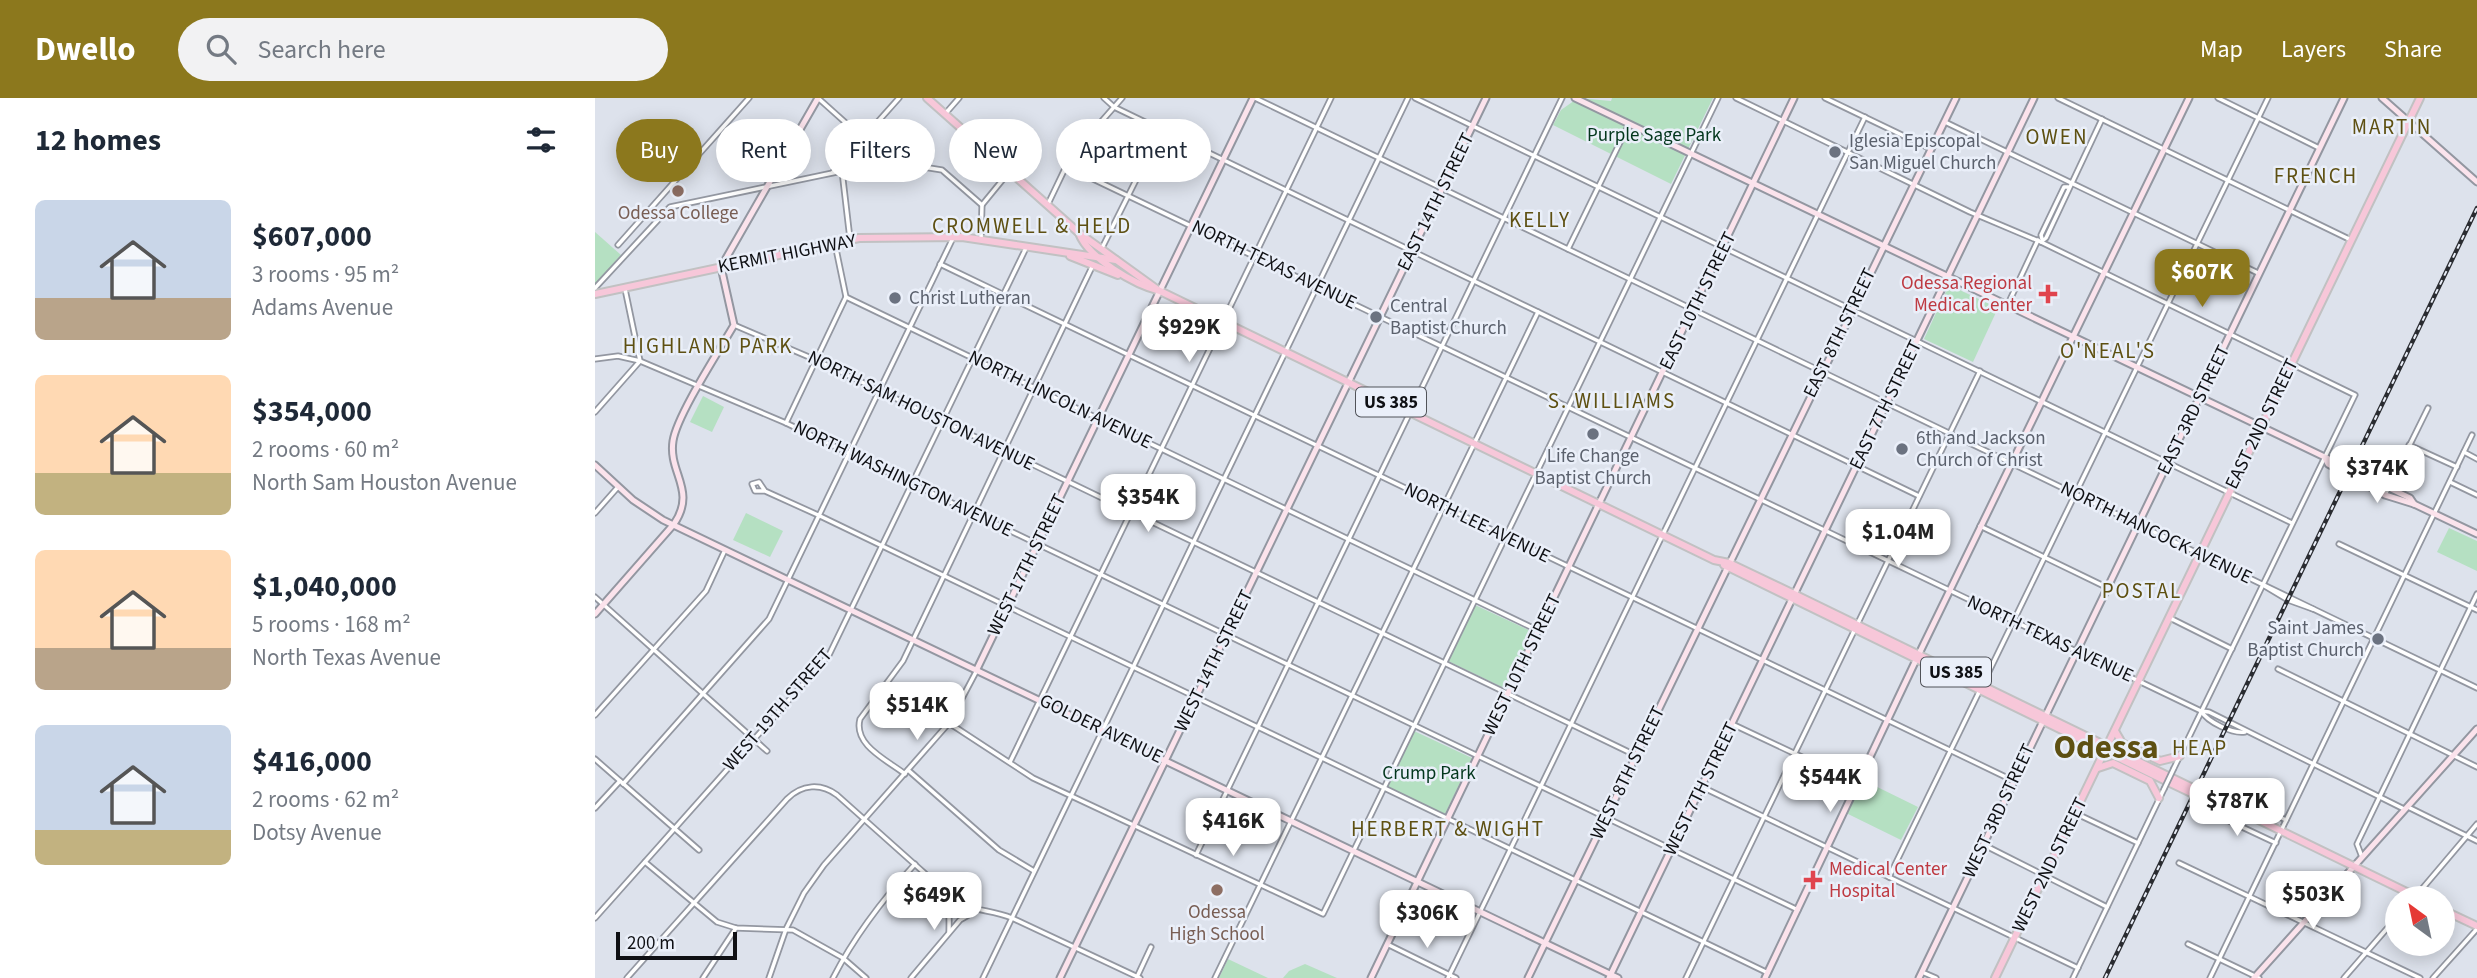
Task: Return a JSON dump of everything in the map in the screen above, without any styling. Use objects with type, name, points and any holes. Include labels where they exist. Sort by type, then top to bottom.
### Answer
[{"type":"main road","name":"US 385","points":[[927,98],[951,119]]},
{"type":"main road","name":"EAST 2ND STREET","points":[[2106,748],[2420,98]]},
{"type":"main road","name":"US 385","points":[[1020,182],[1079,233],[1160,291]]},
{"type":"main road","points":[[1074,255],[1082,242],[1079,233]]},
{"type":"main road","name":"KERMIT HIGHWAY","points":[[595,294],[850,239],[954,236],[1115,260]]},
{"type":"main road","name":"US 385","points":[[1082,242],[1126,278],[1160,291],[1981,687],[2234,813],[2249,817],[2393,886]]},
{"type":"main road","name":"KERMIT HIGHWAY","points":[[1065,254],[1092,267],[1126,278]]},
{"type":"main road","points":[[2115,730],[2122,743],[2157,760],[2167,762],[2180,756]]},
{"type":"main road","name":"WEST 2ND STREET","points":[[1995,978],[2106,748]]},
{"type":"main road","points":[[2097,769],[2108,763],[2115,764],[2150,781],[2159,798]]},
{"type":"main road","points":[[2455,915],[2476,925]]},
{"type":"street","points":[[618,244],[749,98]]},
{"type":"street","points":[[595,614],[674,524],[681,511],[684,494],[673,456],[673,442],[699,386],[734,325],[721,267],[818,98],[842,119]]},
{"type":"street","points":[[880,119],[898,98]]},
{"type":"street","points":[[945,114],[959,98]]},
{"type":"street","points":[[1104,98],[1114,107],[1139,119]]},
{"type":"street","points":[[1103,119],[1122,98]]},
{"type":"street","name":"NORTH HANCOCK AVENUE","points":[[1254,98],[2263,584],[2288,600],[2313,609],[2477,688]]},
{"type":"street","name":"WEST 17TH STREET","points":[[769,978],[786,929],[804,892],[949,723],[1254,98]]},
{"type":"street","points":[[1010,762],[1331,98]]},
{"type":"street","points":[[983,978],[1408,98]]},
{"type":"street","points":[[1415,98],[2293,523]]},
{"type":"street","name":"EAST 14TH STREET","points":[[1349,382],[1486,98]]},
{"type":"street","points":[[1196,855],[1562,98]]},
{"type":"street","points":[[1575,98],[2324,457],[2386,492],[2477,534]]},
{"type":"street","points":[[885,689],[949,723],[1010,762],[1071,795],[1323,914],[1718,98]]},
{"type":"street","points":[[1735,98],[1970,212],[2040,240],[2104,275],[2355,396],[2073,978]]},
{"type":"street","name":"EAST 10TH STREET","points":[[1600,503],[1794,98]]},
{"type":"street","points":[[1825,98],[1931,149]]},
{"type":"street","name":"EAST 8TH STREET","points":[[1726,565],[1761,499],[1956,98]]},
{"type":"street","name":"EAST 7TH STREET","points":[[1793,596],[2034,98]]},
{"type":"street","points":[[2058,98],[2351,240]]},
{"type":"street","points":[[765,491],[1576,880],[1767,976],[1917,657],[2189,98]]},
{"type":"street","points":[[2218,98],[2319,148]]},
{"type":"street","points":[[1889,877],[2268,98]]},
{"type":"street","name":"EAST 3RD STREET","points":[[2043,718],[2344,98]]},
{"type":"street","points":[[2382,98],[2477,182]]},
{"type":"street","points":[[1449,976],[1865,117]]},
{"type":"street","points":[[2007,306],[2064,187],[2068,187],[2102,119]]},
{"type":"street","points":[[1945,121],[2259,273]]},
{"type":"street","points":[[1567,249],[1629,124]]},
{"type":"street","points":[[1211,154],[1919,496]]},
{"type":"street","points":[[935,168],[982,205]]},
{"type":"street","points":[[595,288],[670,207],[825,174]]},
{"type":"street","points":[[843,182],[850,239]]},
{"type":"street","points":[[981,239],[982,205],[1001,182]]},
{"type":"street","points":[[1047,206],[1058,182]]},
{"type":"street","name":"NORTH TEXAS AVENUE","points":[[1100,182],[2201,711],[2206,718],[2238,733],[2246,732],[2477,841]]},
{"type":"street","points":[[1102,248],[1135,182]]},
{"type":"street","points":[[595,808],[769,619],[954,236]]},
{"type":"street","points":[[786,422],[846,297],[835,242]]},
{"type":"street","name":"WEST 19TH STREET","points":[[595,918],[829,655],[1027,246]]},
{"type":"street","name":"NORTH LEE AVENUE","points":[[940,264],[2014,782]]},
{"type":"street","points":[[1034,871],[999,850],[907,772],[867,746],[859,733],[859,726],[863,715],[885,689],[914,639],[1092,267]]},
{"type":"street","points":[[595,412],[640,361],[625,287]]},
{"type":"street","name":"NORTH LINCOLN AVENUE","points":[[846,297],[1539,631]]},
{"type":"street","points":[[1215,978],[1538,312]]},
{"type":"street","name":"NORTH SAM HOUSTON AVENUE","points":[[734,325],[817,360],[1636,756]]},
{"type":"street","name":"NORTH WASHINGTON AVENUE","points":[[595,359],[618,356],[640,361],[786,422],[1798,910]]},
{"type":"street","points":[[1686,978],[1980,370]]},
{"type":"street","name":"WEST 14TH STREET","points":[[1060,978],[1349,382]]},
{"type":"street","points":[[2386,492],[2428,408]]},
{"type":"street","points":[[2210,978],[2472,435]]},
{"type":"street","points":[[2409,445],[2457,467]]},
{"type":"street","points":[[2464,452],[2477,459]]},
{"type":"street","name":"GOLDER AVENUE","points":[[595,465],[646,510],[1618,978]]},
{"type":"street","points":[[2450,482],[2477,495]]},
{"type":"street","points":[[595,513],[618,487]]},
{"type":"street","name":"WEST 10TH STREET","points":[[1371,978],[1600,503]]},
{"type":"street","points":[[1980,526],[2108,588]]},
{"type":"street","points":[[2339,544],[2477,610]]},
{"type":"street","points":[[595,715],[706,591],[726,548]]},
{"type":"street","name":"WEST 8TH STREET","points":[[1528,978],[1726,565]]},
{"type":"street","points":[[2363,857],[2357,844],[2477,594]]},
{"type":"street","name":"WEST 7TH STREET","points":[[1610,976],[1793,596]]},
{"type":"street","points":[[595,597],[767,751]]},
{"type":"street","points":[[2168,617],[2232,649]]},
{"type":"street","points":[[2279,669],[2477,767]]},
{"type":"street","name":"WEST 3RD STREET","points":[[1921,975],[2043,718]]},
{"type":"street","points":[[1732,724],[1859,784]]},
{"type":"street","points":[[2188,944],[2256,977],[2477,729]]},
{"type":"street","points":[[595,759],[699,850]]},
{"type":"street","points":[[627,978],[786,800],[802,788],[821,787],[835,794],[964,907],[1012,918],[1138,978],[1151,947]]},
{"type":"street","points":[[1702,787],[2078,968]]},
{"type":"street","points":[[2218,788],[2287,820]]},
{"type":"street","points":[[2208,811],[2276,843]]},
{"type":"street","points":[[2075,813],[2138,844]]},
{"type":"street","points":[[2425,886],[2477,824]]},
{"type":"street","points":[[1983,845],[2107,907]]},
{"type":"street","points":[[645,862],[712,919],[736,928],[786,929],[843,958],[866,978]]},
{"type":"street","points":[[2179,863],[2420,978]]},
{"type":"street","points":[[833,978],[871,912],[915,864]]},
{"type":"street","points":[[946,894],[949,932]]},
{"type":"street","points":[[911,978],[960,920],[976,911]]},
{"type":"street","points":[[2433,978],[2476,925]]},
{"type":"street","points":[[703,978],[736,928]]},
{"type":"street","points":[[2344,978],[2385,931]]},
{"type":"street","points":[[1387,944],[1456,978]]},
{"type":"street","points":[[1921,975],[1936,978]]},
{"type":"green space","name":"Purple Sage Park","points":[[1578,98],[1611,101],[1612,98],[1713,98],[1671,184],[1553,125],[1561,110]]},
{"type":"green space","points":[[595,232],[621,255],[595,285]]},
{"type":"green space","points":[[1949,285],[1998,308],[1973,362],[1924,339]]},
{"type":"green space","points":[[703,396],[724,407],[712,432],[690,422]]},
{"type":"green space","points":[[746,513],[783,531],[770,557],[733,540]]},
{"type":"green space","points":[[2449,528],[2477,541],[2477,571],[2437,552]]},
{"type":"green space","points":[[1475,605],[1533,632],[1506,689],[1448,661]]},
{"type":"green space","name":"Crump Park","points":[[1414,731],[1472,758],[1445,814],[1387,787]]},
{"type":"green space","points":[[1863,780],[1918,807],[1901,840],[1846,813]]},
{"type":"green space","points":[[1228,959],[1268,978],[1219,978]]},
{"type":"green space","points":[[1305,964],[1337,978],[1283,978],[1289,971]]},
{"type":"railway","points":[[2105,978],[2477,208]]},
{"type":"place","name":"Iglesia Episcopal San Miguel Church","points":[[1835,152]]},
{"type":"place","name":"Odessa College","points":[[678,191]]},
{"type":"place","name":"Odessa Regional Medical Center","points":[[2048,294]]},
{"type":"place","name":"Christ Lutheran","points":[[895,298]]},
{"type":"place","name":"Central Baptist Church","points":[[1376,317]]},
{"type":"place","name":"Life Change Baptist Church","points":[[1593,434]]},
{"type":"place","name":"6th and Jackson Church of Christ","points":[[1902,449]]},
{"type":"place","name":"Saint James Baptist Church","points":[[2378,639]]},
{"type":"place","name":"Medical Center Hospital","points":[[1813,880]]},
{"type":"place","name":"Odessa High School","points":[[1217,890]]},
{"type":"district","name":"MARTIN","points":[[2392,127]]},
{"type":"district","name":"OWEN","points":[[2057,137]]},
{"type":"district","name":"FRENCH","points":[[2316,176]]},
{"type":"district","name":"KELLY","points":[[1540,220]]},
{"type":"district","name":"CROMWELL & HELD","points":[[1032,226]]},
{"type":"district","name":"HIGHLAND PARK","points":[[708,346]]},
{"type":"district","name":"O'NEAL'S","points":[[2108,351]]},
{"type":"district","name":"S. WILLIAMS","points":[[1612,401]]},
{"type":"district","name":"POSTAL","points":[[2142,591]]},
{"type":"district","name":"Odessa","points":[[2106,747]]},
{"type":"district","name":"HEAP","points":[[2200,748]]},
{"type":"district","name":"HERBERT & WIGHT","points":[[1448,829]]}]
